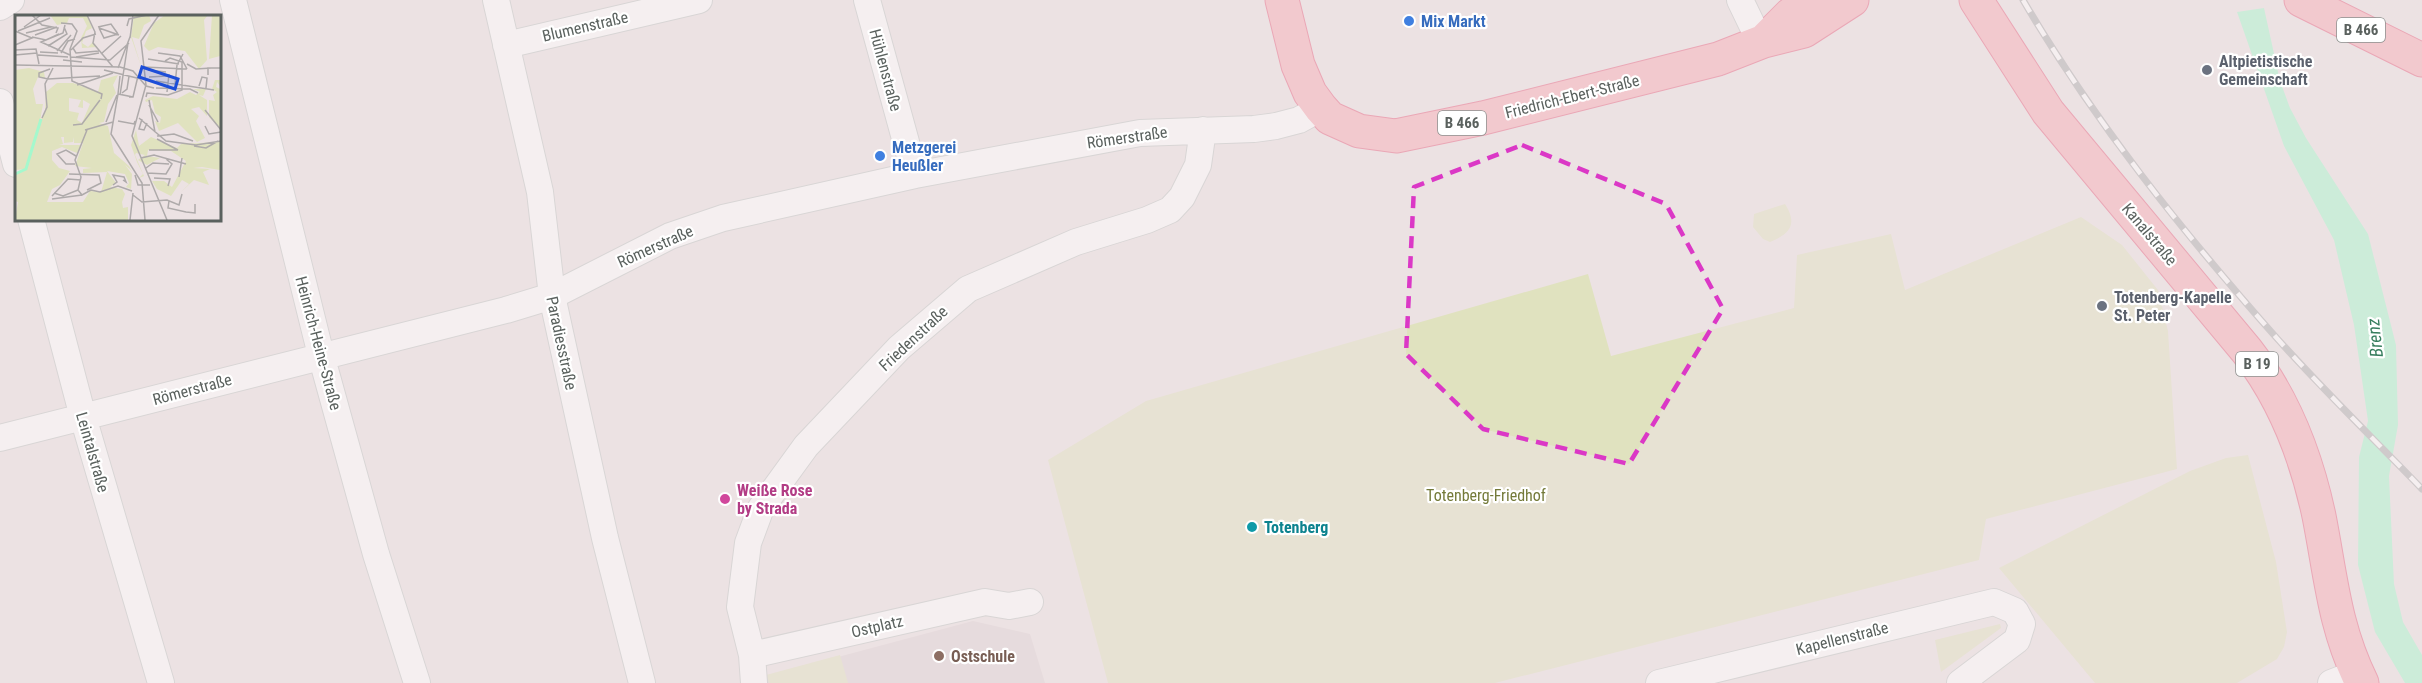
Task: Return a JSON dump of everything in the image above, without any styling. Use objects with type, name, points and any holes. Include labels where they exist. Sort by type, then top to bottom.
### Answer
[{"type":"main road","name":"Friedrich-Ebert-Straße","points":[[1282,0],[1298,65],[1310,93],[1321,108],[1330,117],[1359,131],[1396,136],[1418,133],[1707,62],[1764,41],[1804,31],[1851,0]]},
{"type":"main road","name":"Friedrich-Ebert-Straße","points":[[1764,41],[1809,0]]},
{"type":"main road","name":"Kanalstraße","points":[[1976,0],[2048,112],[2247,351],[2274,390],[2292,428],[2307,471],[2319,518],[2350,680]]},
{"type":"main road","name":"B 466","points":[[2301,0],[2422,60]]},
{"type":"street","points":[[0,7],[11,0]]},
{"type":"street","name":"Heinrich-Heine-Straße","points":[[233,0],[321,355],[376,554],[417,683]]},
{"type":"street","name":"Paradiesstraße","points":[[496,0],[540,192],[552,296],[605,538],[642,683]]},
{"type":"street","name":"Blumenstraße","points":[[506,45],[699,0]]},
{"type":"street","name":"Hühlenstraße","points":[[867,0],[915,175]]},
{"type":"street","points":[[1740,0],[1753,27],[1764,41]]},
{"type":"street","points":[[0,102],[15,160]]},
{"type":"street","name":"Römerstraße","points":[[0,438],[506,310],[552,296],[681,232],[723,218],[915,175],[1140,133],[1276,126],[1299,120],[1321,108]]},
{"type":"street","name":"Friedenstraße","points":[[752,655],[740,607],[748,543],[761,508],[806,446],[898,348],[968,289],[1076,242],[1147,220],[1170,210],[1182,196],[1198,165],[1203,130]]},
{"type":"street","name":"Leintalstraße","points":[[31,220],[83,417],[160,683]]},
{"type":"street","name":"Ostplatz","points":[[752,655],[985,602],[1009,606],[1030,602]]},
{"type":"street","name":"Kapellenstraße","points":[[1659,683],[1994,602],[2015,611],[2020,618],[2021,630],[2017,640],[1960,683]]},
{"type":"street","points":[[752,655],[754,683]]},
{"type":"highlighted area","points":[[1522,145],[1666,204],[1723,309],[1629,464],[1483,429],[1406,354],[1414,187]]},
{"type":"shaded area","name":"Ostschule","points":[[973,621],[1030,634],[1045,683],[761,683],[759,678]]},
{"type":"green space","points":[[1785,204],[1791,217],[1790,228],[1783,236],[1770,242],[1763,239],[1753,227],[1754,214]]},
{"type":"green space","name":"Totenberg-Friedhof","points":[[2081,217],[2122,245],[2158,290],[2168,331],[2177,469],[1986,519],[1979,560],[1495,683],[1108,683],[1048,460],[1146,401],[1588,274],[1611,356],[1794,308],[1797,255],[1891,234],[1905,290]]},
{"type":"green space","points":[[2248,455],[2276,562],[2287,632],[2284,647],[2277,659],[2237,683],[2095,683],[1999,568],[2190,471],[2226,458]]},
{"type":"green space","points":[[2000,624],[2001,628],[1941,672],[1935,640]]},
{"type":"green space","points":[[840,655],[848,683],[769,683],[766,675]]},
{"type":"water","name":"Brenz","points":[[2264,8],[2280,81],[2290,108],[2306,138],[2368,234],[2396,345],[2398,425],[2389,476],[2394,584],[2403,622],[2422,655],[2422,683],[2405,683],[2375,632],[2358,565],[2359,457],[2368,421],[2354,325],[2334,240],[2284,146],[2237,12]]},
{"type":"railway","points":[[2023,0],[2079,89],[2172,215],[2292,355],[2422,489]]},
{"type":"place","name":"Mix Markt","points":[[1409,21]]},
{"type":"place","name":"Altpietistische Gemeinschaft","points":[[2207,70]]},
{"type":"place","name":"Metzgerei Heußler","points":[[880,156]]},
{"type":"place","name":"Totenberg-Kapelle St. Peter","points":[[2102,306]]},
{"type":"place","name":"Weiße Rose by Strada","points":[[725,499]]},
{"type":"place","name":"Totenberg","points":[[1252,527]]},
{"type":"place","name":"Ostschule","points":[[939,656]]}]
